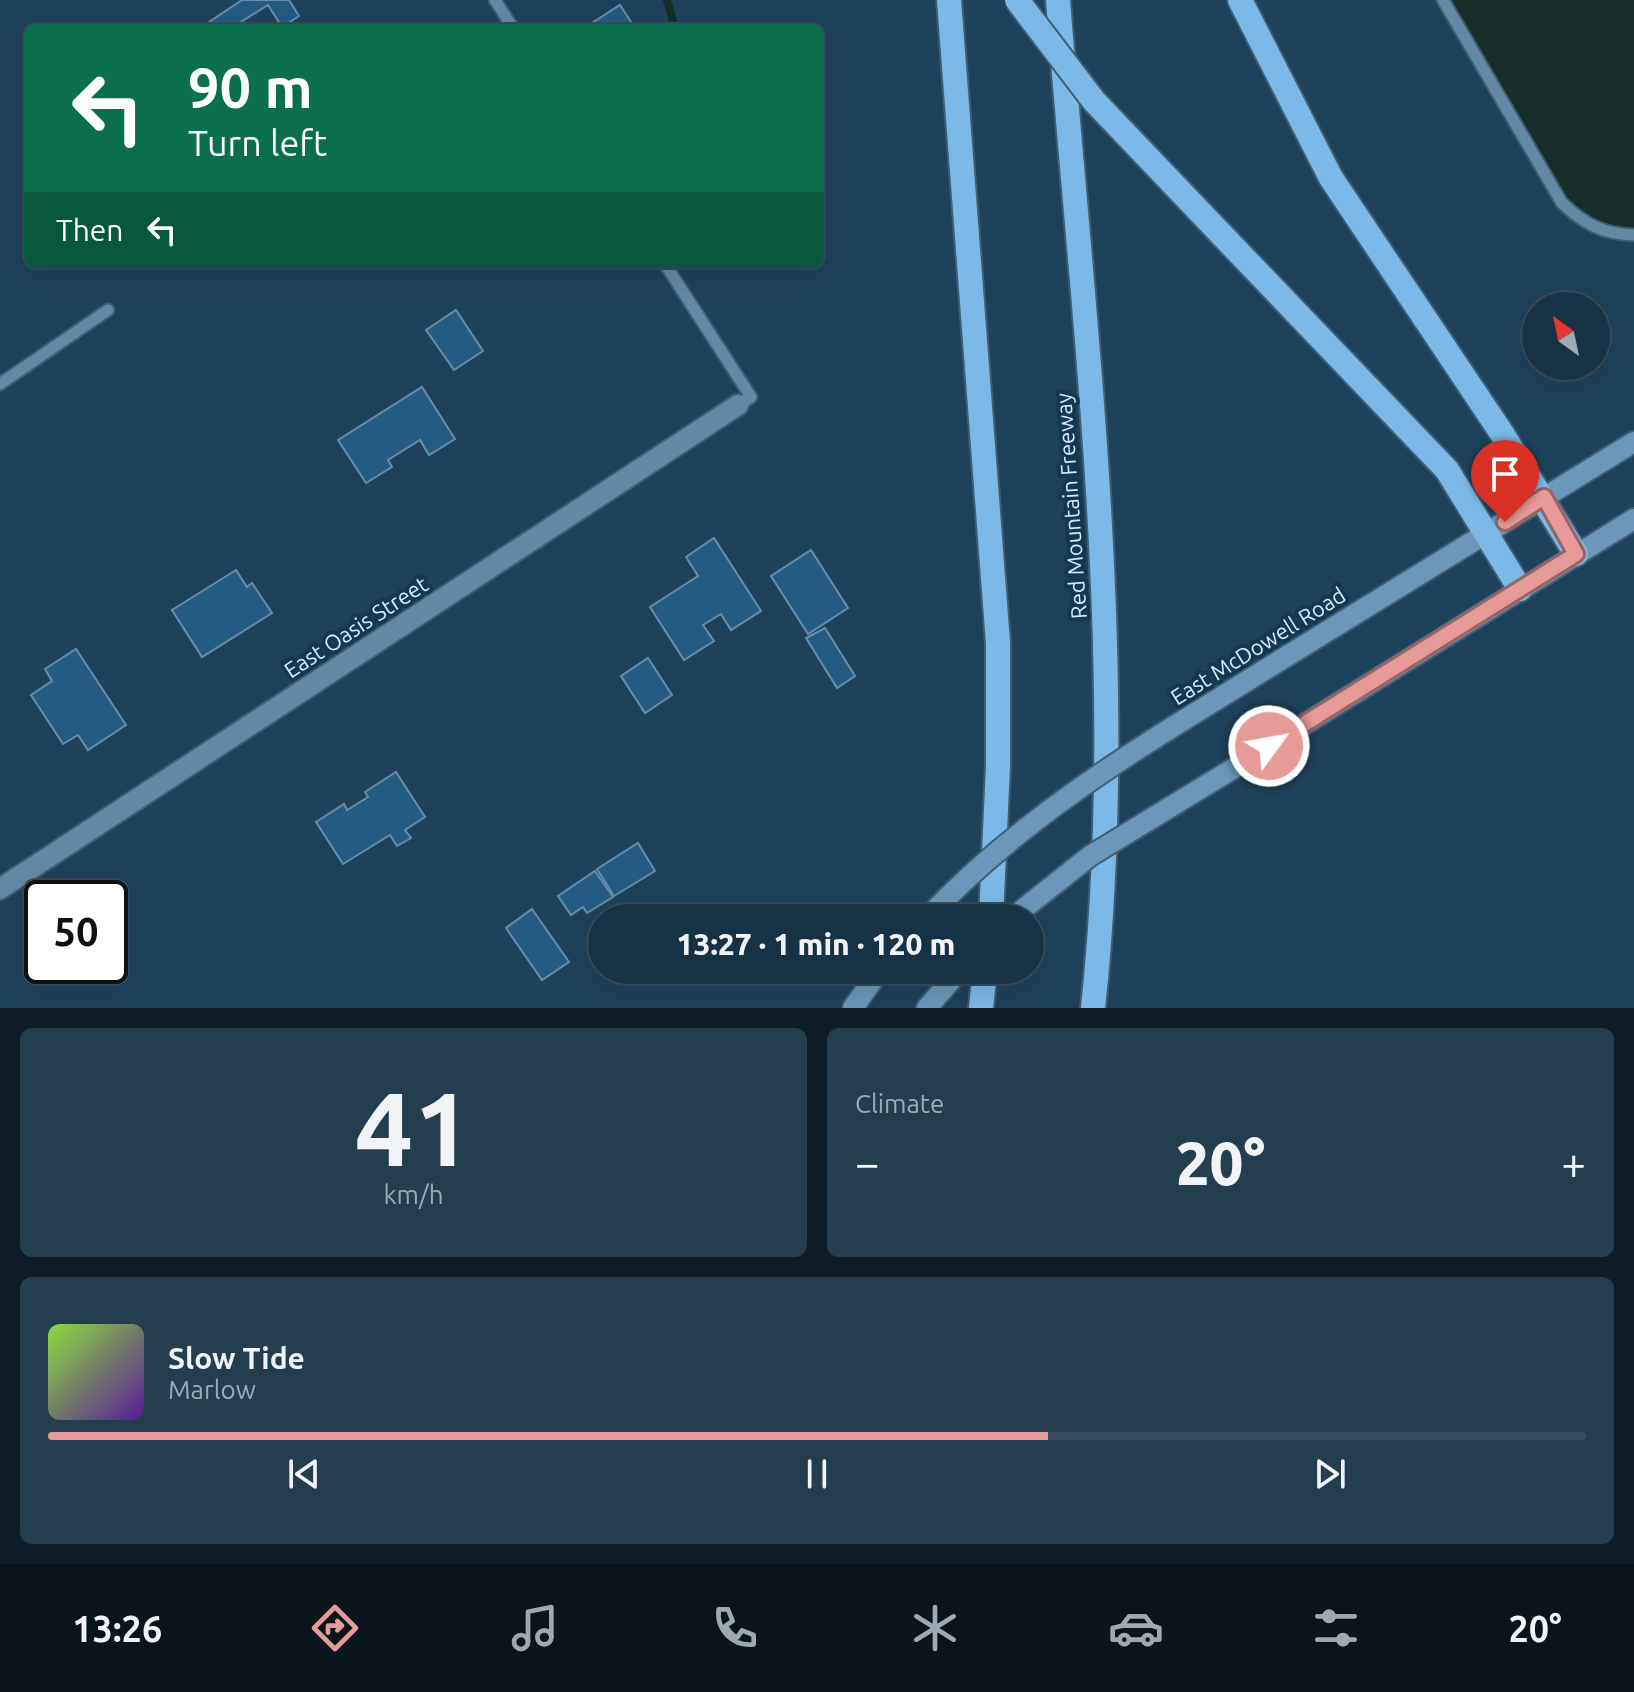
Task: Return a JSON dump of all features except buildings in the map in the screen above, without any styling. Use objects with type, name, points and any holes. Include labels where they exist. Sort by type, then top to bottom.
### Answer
[{"type":"highway","points":[[949,0],[998,643],[998,766],[992,904]]},
{"type":"highway","points":[[1017,0],[1094,101],[1447,470],[1520,589]]},
{"type":"highway","name":"Red Mountain Freeway","points":[[1058,0],[1105,604],[1104,907],[1093,1008]]},
{"type":"highway","points":[[1240,0],[1331,178],[1544,497],[1576,554]]},
{"type":"highway","points":[[981,1008],[984,984]]},
{"type":"main road","name":"East McDowell Road","points":[[941,904],[1000,846],[1096,774],[1634,442]]},
{"type":"main road","points":[[1030,904],[1090,856],[1634,519]]},
{"type":"main road","points":[[853,1008],[870,984]]},
{"type":"main road","points":[[927,1008],[948,984]]},
{"type":"street","name":"East Oasis Street","points":[[0,889],[738,405]]},
{"type":"lane","points":[[495,0],[510,24]]},
{"type":"lane","points":[[1443,0],[1562,203],[1582,222],[1611,234],[1634,235]]},
{"type":"lane","points":[[668,268],[751,397],[738,405]]},
{"type":"lane","points":[[0,384],[108,310]]},
{"type":"shaded area","points":[[1443,0],[1634,0],[1634,235],[1611,234],[1562,203]]},
{"type":"waterway","points":[[667,0],[674,24]]},
{"type":"route","points":[[1269,746],[1576,554],[1544,497],[1505,522]]}]
